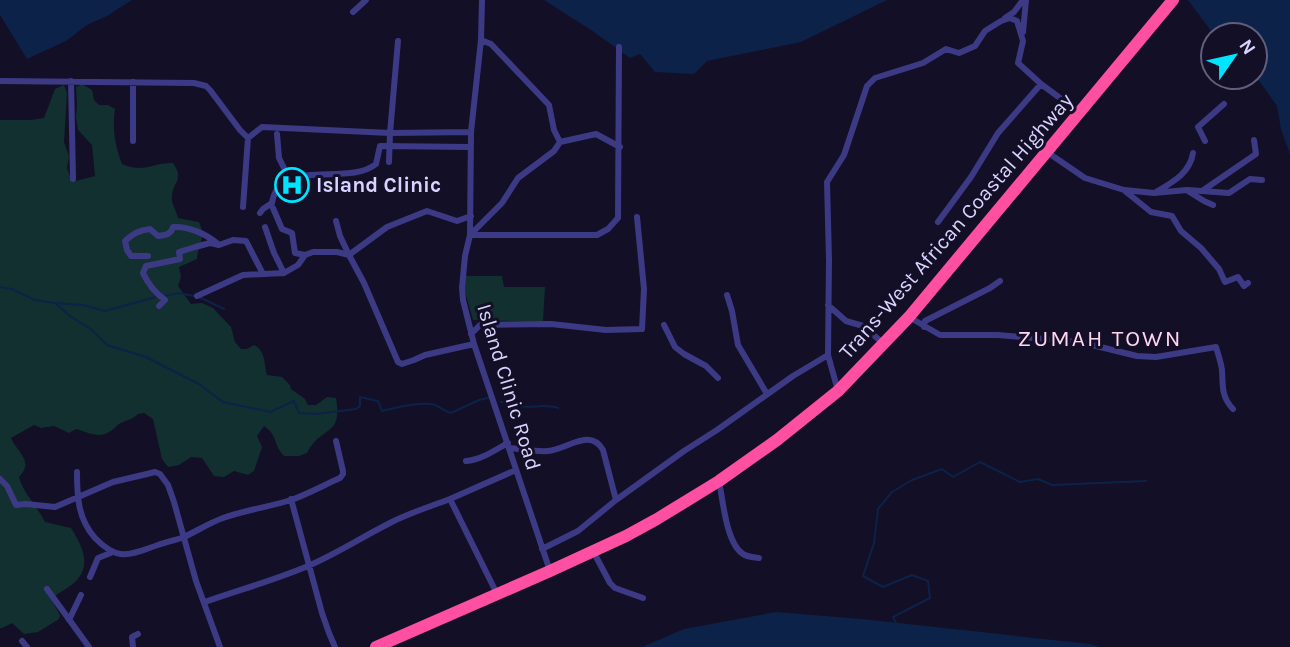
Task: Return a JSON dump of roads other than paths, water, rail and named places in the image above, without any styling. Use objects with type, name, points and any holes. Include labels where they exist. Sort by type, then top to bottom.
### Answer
[{"type":"highway","name":"Trans-West African Coastal Highway","points":[[376,647],[550,571],[657,519],[719,481],[777,440],[838,391],[909,317],[1173,0]]},
{"type":"street","points":[[353,12],[366,0]]},
{"type":"street","name":"Island Clinic Road","points":[[482,0],[481,40],[471,132],[470,235],[462,288],[474,344],[550,571]]},
{"type":"street","points":[[838,391],[828,355],[827,182],[844,155],[867,86],[875,78],[923,63],[946,49],[959,53],[975,46],[985,32],[1014,12],[1025,0]]},
{"type":"street","points":[[1025,0],[1023,41],[1018,63],[1077,114]]},
{"type":"street","points":[[1002,21],[1010,18],[1017,21],[1023,41]]},
{"type":"street","points":[[481,40],[491,44],[549,106],[554,130],[560,142]]},
{"type":"street","points":[[389,162],[398,41]]},
{"type":"street","points":[[470,235],[597,235],[608,229],[618,218],[619,47]]},
{"type":"street","points":[[0,81],[190,83],[206,86],[248,138],[243,207]]},
{"type":"street","points":[[71,81],[73,179]]},
{"type":"street","points":[[133,82],[133,142]]},
{"type":"street","points":[[938,222],[971,177],[998,133],[1041,84]]},
{"type":"street","points":[[1205,141],[1198,127],[1224,104]]},
{"type":"street","points":[[248,138],[262,127],[390,133],[471,132]]},
{"type":"street","points":[[277,134],[285,181]]},
{"type":"street","points":[[470,235],[502,203],[518,178],[554,151],[560,142],[596,134],[620,146]]},
{"type":"street","points":[[1202,191],[1256,154],[1254,140]]},
{"type":"street","points":[[260,213],[272,203],[273,194],[285,181],[313,174],[344,175],[361,172],[376,164],[380,146],[471,147]]},
{"type":"street","points":[[1047,152],[1085,178],[1124,190],[1154,193],[1186,190],[1229,192],[1250,179],[1262,180]]},
{"type":"street","points":[[1154,193],[1185,173],[1193,152]]},
{"type":"street","points":[[1124,190],[1151,212],[1172,216],[1181,231],[1201,248],[1219,269],[1224,282],[1238,277],[1244,286],[1248,283]]},
{"type":"street","points":[[1186,190],[1213,205]]},
{"type":"street","points":[[273,208],[282,229],[292,233],[295,253],[304,255],[313,252],[349,254],[387,227],[427,211],[457,221],[471,216]]},
{"type":"street","points":[[471,334],[480,325],[551,324],[606,330],[642,329],[644,289],[637,217]]},
{"type":"street","points":[[336,221],[340,236],[364,283],[398,362],[474,344]]},
{"type":"street","points":[[148,256],[131,256],[125,242],[143,230],[150,229],[158,236],[168,235],[173,227],[181,226],[209,237],[219,245]]},
{"type":"street","points":[[265,227],[284,273]]},
{"type":"street","points":[[159,306],[164,300],[147,283],[143,273],[146,267],[180,259],[179,253],[194,247],[210,243],[219,245],[233,240],[246,241],[263,274]]},
{"type":"street","points":[[197,296],[243,275],[284,273],[298,265],[304,255]]},
{"type":"street","points":[[924,327],[925,321],[1000,281]]},
{"type":"street","points":[[727,295],[738,345],[767,394]]},
{"type":"street","points":[[828,305],[846,321],[863,326],[884,344]]},
{"type":"street","points":[[909,317],[940,335],[998,335],[1080,342],[1137,356],[1156,357],[1216,347],[1222,367],[1222,392],[1233,409]]},
{"type":"street","points":[[664,325],[675,347],[706,366],[718,378]]},
{"type":"street","points":[[542,549],[578,531],[684,451],[828,355]]},
{"type":"street","points":[[466,461],[509,445],[550,452],[580,441],[592,440],[599,443],[603,450],[616,500]]},
{"type":"street","points":[[77,472],[77,496],[82,519],[89,532],[113,552],[140,553],[184,537],[215,521],[291,499],[340,478],[343,474],[337,441]]},
{"type":"street","points":[[205,602],[308,566],[345,549],[389,523],[516,470]]},
{"type":"street","points":[[0,479],[7,486],[16,505],[55,507],[113,482],[155,472],[160,474],[168,485],[196,581],[220,647]]},
{"type":"street","points":[[719,481],[731,537],[737,549],[744,556],[759,558]]},
{"type":"street","points":[[291,499],[308,566],[335,647]]},
{"type":"street","points":[[450,499],[497,594]]},
{"type":"street","points":[[593,551],[615,588],[643,598]]},
{"type":"street","points":[[90,577],[98,558],[113,552]]},
{"type":"street","points":[[47,589],[89,647]]},
{"type":"street","points":[[69,620],[81,595]]},
{"type":"street","points":[[133,647],[132,637],[138,634]]},
{"type":"water","points":[[0,0],[132,0],[87,25],[66,41],[27,59],[0,15]]},
{"type":"water","points":[[544,0],[887,0],[801,42],[707,61],[694,74],[655,72],[640,54],[630,58]]},
{"type":"water","points":[[1188,0],[1290,0],[1290,154],[1281,129],[1277,106],[1266,91],[1269,91],[1269,21],[1204,21]]},
{"type":"water","points":[[776,612],[862,619],[1100,647],[642,647],[684,629]]},
{"type":"waterway","points":[[0,287],[12,289],[35,300],[55,303],[92,330],[107,345],[146,357],[199,384],[223,402],[270,412],[294,401],[299,413],[316,414],[356,409],[360,406],[360,397],[378,401],[382,411],[408,405],[430,404],[451,413],[488,398]]},
{"type":"waterway","points":[[165,296],[178,293],[194,296]]},
{"type":"waterway","points":[[56,303],[83,305],[105,311],[156,297]]},
{"type":"waterway","points":[[199,297],[224,309]]},
{"type":"waterway","points":[[501,402],[523,407],[558,408]]},
{"type":"waterway","points":[[896,623],[893,617],[930,598],[928,581],[912,575],[883,587],[863,576],[874,543],[878,509],[892,492],[912,480],[942,469],[953,477],[980,462],[1020,482],[1038,479],[1052,485],[1146,481]]},
{"type":"place","name":"Island Clinic","points":[[292,185]]},
{"type":"district","name":"ZUMAH TOWN","points":[[1100,338]]}]
